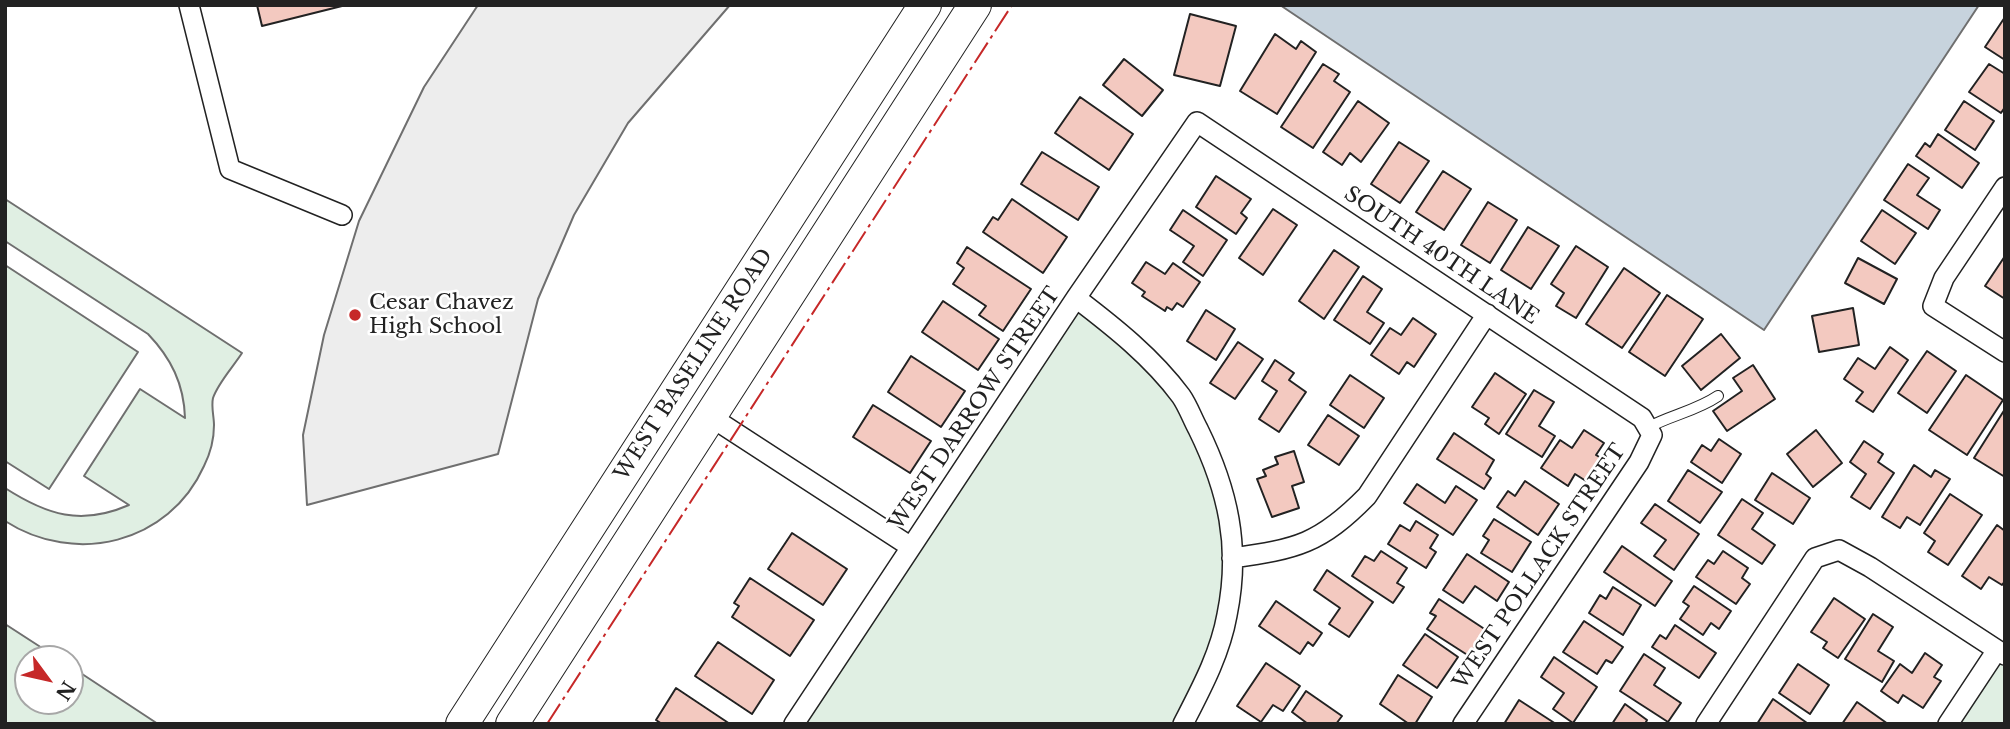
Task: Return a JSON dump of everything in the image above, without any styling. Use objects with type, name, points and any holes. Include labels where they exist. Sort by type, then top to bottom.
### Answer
[{"type":"main road","name":"WEST BASELINE ROAD","points":[[462,724],[925,5]]},
{"type":"main road","name":"WEST BASELINE ROAD","points":[[512,724],[975,5]]},
{"type":"street","points":[[189,5],[230,169],[342,215]]},
{"type":"street","name":"WEST DARROW STREET","points":[[794,724],[1076,298],[1197,122]]},
{"type":"street","name":"SOUTH 40TH LANE","points":[[1197,122],[1642,418],[1650,431]]},
{"type":"street","points":[[2005,187],[1944,278],[1933,306],[2005,352]]},
{"type":"street","points":[[1076,298],[1128,337],[1182,397],[1213,460],[1230,513],[1232,558],[1227,615],[1212,668],[1184,724]]},
{"type":"street","points":[[1232,558],[1278,552],[1303,545],[1328,531],[1348,515],[1367,496],[1487,314]]},
{"type":"street","points":[[711,417],[911,547]]},
{"type":"street","name":"WEST POLLACK STREET","points":[[1463,724],[1639,462],[1650,431]]},
{"type":"street","points":[[1706,724],[1815,558],[1839,550],[1870,566],[2001,652],[1948,724]]},
{"type":"lane","points":[[1650,431],[1668,416],[1702,407],[1718,396]]},
{"type":"green space","points":[[5,199],[242,353],[215,392],[211,446],[204,466],[188,493],[168,514],[144,530],[118,540],[89,544],[61,542],[32,535],[5,521],[5,488],[35,505],[65,514],[95,515],[129,505],[84,476],[140,389],[185,418],[179,383],[170,362],[148,334],[5,241]]},
{"type":"green space","points":[[5,265],[138,352],[49,489],[5,461]]},
{"type":"green space","points":[[1076,298],[1182,397],[1230,513],[1227,615],[1183,724],[794,724]]},
{"type":"green space","points":[[5,624],[37,645],[14,645],[14,715],[84,715],[84,675],[158,724],[5,724]]},
{"type":"green space","points":[[2005,655],[2005,724],[1948,724]]},
{"type":"shaded area","points":[[478,5],[730,5],[628,123],[574,215],[538,299],[498,454],[307,505],[303,435],[324,335],[359,221],[424,87]]},
{"type":"shaded area","points":[[1280,5],[1979,5],[1764,330]]},
{"type":"building","points":[[257,5],[346,5],[262,26]]},
{"type":"building","points":[[1190,14],[1236,26],[1220,86],[1174,75]]},
{"type":"building","points":[[2005,17],[2005,60],[1985,47]]},
{"type":"building","points":[[1275,34],[1296,49],[1301,41],[1316,52],[1277,114],[1240,91]]},
{"type":"building","points":[[1124,59],[1163,90],[1142,116],[1103,85]]},
{"type":"building","points":[[1323,64],[1339,74],[1334,81],[1350,92],[1313,148],[1281,127]]},
{"type":"building","points":[[1989,64],[2005,74],[2005,107],[2001,113],[1969,92]]},
{"type":"building","points":[[1080,97],[1133,134],[1109,170],[1055,133]]},
{"type":"building","points":[[1358,101],[1389,123],[1361,162],[1350,153],[1342,165],[1323,152]]},
{"type":"building","points":[[1964,101],[1994,121],[1975,150],[1945,130]]},
{"type":"building","points":[[1938,134],[1979,163],[1962,188],[1916,156],[1925,143],[1930,147]]},
{"type":"building","points":[[1399,142],[1429,161],[1400,203],[1371,184]]},
{"type":"building","points":[[1042,152],[1099,187],[1078,220],[1021,184]]},
{"type":"building","points":[[1908,164],[1929,178],[1917,195],[1940,210],[1928,229],[1884,200]]},
{"type":"building","points":[[1443,171],[1471,189],[1444,230],[1416,212]]},
{"type":"building","points":[[1216,176],[1251,199],[1241,213],[1247,218],[1236,234],[1196,207]]},
{"type":"building","points":[[1012,199],[1067,237],[1043,273],[983,232],[993,217],[998,220]]},
{"type":"building","points":[[1488,202],[1517,220],[1490,263],[1461,245]]},
{"type":"building","points":[[1273,209],[1297,225],[1263,275],[1239,258]]},
{"type":"building","points":[[1183,210],[1227,240],[1203,276],[1183,262],[1194,246],[1170,230]]},
{"type":"building","points":[[1882,210],[1916,233],[1895,264],[1861,241]]},
{"type":"building","points":[[1528,227],[1559,246],[1531,289],[1501,270]]},
{"type":"building","points":[[1576,246],[1608,267],[1576,318],[1556,306],[1564,293],[1551,284]]},
{"type":"building","points":[[967,247],[1031,289],[1003,331],[979,315],[986,306],[953,284],[964,268],[957,263]]},
{"type":"building","points":[[1334,250],[1359,267],[1324,319],[1299,301]]},
{"type":"building","points":[[2005,256],[2005,299],[1985,286]]},
{"type":"building","points":[[1858,258],[1897,279],[1884,304],[1845,283]]},
{"type":"building","points":[[1146,262],[1165,274],[1173,263],[1200,282],[1183,307],[1177,303],[1172,310],[1167,307],[1165,311],[1142,296],[1145,292],[1132,283]]},
{"type":"building","points":[[1624,268],[1660,293],[1622,348],[1586,324]]},
{"type":"building","points":[[1363,276],[1382,289],[1367,312],[1384,323],[1370,344],[1334,320]]},
{"type":"building","points":[[1667,295],[1703,319],[1665,376],[1629,352]]},
{"type":"building","points":[[943,301],[999,339],[978,370],[922,332]]},
{"type":"building","points":[[1853,308],[1859,345],[1819,352],[1812,316]]},
{"type":"building","points":[[1206,310],[1235,329],[1216,360],[1187,341]]},
{"type":"building","points":[[1413,318],[1436,334],[1414,367],[1407,362],[1399,374],[1371,355],[1390,328],[1401,335]]},
{"type":"building","points":[[1721,334],[1740,358],[1701,390],[1682,366]]},
{"type":"building","points":[[1238,342],[1263,359],[1235,399],[1210,383]]},
{"type":"building","points":[[1890,347],[1908,360],[1873,412],[1856,401],[1863,392],[1844,379],[1858,358],[1875,369]]},
{"type":"building","points":[[1927,351],[1956,371],[1927,413],[1898,393]]},
{"type":"building","points":[[911,356],[965,391],[941,427],[888,392]]},
{"type":"building","points":[[1275,360],[1294,373],[1289,380],[1306,392],[1279,432],[1259,419],[1277,391],[1262,381]]},
{"type":"building","points":[[1753,365],[1775,399],[1727,431],[1713,411],[1742,391],[1733,378]]},
{"type":"building","points":[[1495,373],[1526,394],[1499,434],[1485,424],[1489,418],[1472,407]]},
{"type":"building","points":[[1350,375],[1384,398],[1364,428],[1330,405]]},
{"type":"building","points":[[1966,375],[2003,400],[1967,455],[1929,430]]},
{"type":"building","points":[[1534,390],[1554,402],[1539,426],[1555,436],[1542,457],[1506,434]]},
{"type":"building","points":[[873,405],[931,441],[910,473],[853,437]]},
{"type":"building","points":[[2005,409],[2005,477],[1974,458]]},
{"type":"building","points":[[1328,415],[1359,436],[1339,465],[1308,445]]},
{"type":"building","points":[[1584,430],[1604,443],[1596,455],[1601,458],[1586,481],[1575,474],[1568,486],[1541,468],[1560,440],[1572,448]]},
{"type":"building","points":[[1816,430],[1842,463],[1813,487],[1787,454]]},
{"type":"building","points":[[1454,433],[1494,460],[1486,474],[1491,478],[1484,489],[1437,459]]},
{"type":"building","points":[[1719,439],[1741,454],[1722,483],[1691,462],[1702,445],[1711,451]]},
{"type":"building","points":[[1864,441],[1883,454],[1878,462],[1894,473],[1870,509],[1851,497],[1866,474],[1850,462]]},
{"type":"building","points":[[1294,451],[1304,482],[1292,486],[1299,508],[1272,517],[1257,479],[1266,476],[1263,470],[1278,464],[1275,457]]},
{"type":"building","points":[[1914,465],[1931,477],[1935,470],[1950,479],[1920,525],[1907,517],[1900,528],[1882,517]]},
{"type":"building","points":[[1688,470],[1722,492],[1700,523],[1668,501]]},
{"type":"building","points":[[1772,473],[1810,498],[1793,524],[1755,500]]},
{"type":"building","points":[[1525,481],[1559,504],[1538,535],[1497,507],[1508,491],[1515,496]]},
{"type":"building","points":[[1417,484],[1445,503],[1456,486],[1477,500],[1453,535],[1404,503]]},
{"type":"building","points":[[1950,494],[1982,515],[1948,565],[1928,552],[1935,541],[1924,533]]},
{"type":"building","points":[[1742,499],[1763,513],[1752,529],[1775,545],[1762,564],[1718,535]]},
{"type":"building","points":[[1655,504],[1699,534],[1674,570],[1654,556],[1666,540],[1641,523]]},
{"type":"building","points":[[1494,519],[1531,542],[1512,572],[1481,553],[1489,540],[1483,536]]},
{"type":"building","points":[[1416,521],[1438,535],[1430,548],[1436,552],[1426,568],[1388,544],[1400,525],[1410,531]]},
{"type":"building","points":[[1997,525],[2005,531],[2005,581],[2002,585],[1989,577],[1981,589],[1962,576]]},
{"type":"building","points":[[792,533],[847,569],[823,605],[768,569]]},
{"type":"building","points":[[1622,546],[1672,581],[1655,606],[1604,572]]},
{"type":"building","points":[[1381,551],[1407,568],[1397,583],[1404,587],[1393,603],[1352,576],[1365,556],[1374,561]]},
{"type":"building","points":[[1723,551],[1748,568],[1742,578],[1750,584],[1736,604],[1696,577],[1708,560],[1714,564]]},
{"type":"building","points":[[1467,554],[1509,582],[1497,601],[1475,586],[1463,603],[1443,590]]},
{"type":"building","points":[[1327,570],[1373,602],[1349,637],[1329,624],[1340,608],[1314,590]]},
{"type":"building","points":[[750,578],[814,620],[790,656],[732,617],[739,606],[734,603]]},
{"type":"building","points":[[1694,586],[1731,611],[1719,629],[1711,623],[1703,635],[1680,619],[1689,606],[1683,602]]},
{"type":"building","points":[[1613,587],[1641,605],[1623,635],[1589,613],[1600,595],[1606,599]]},
{"type":"building","points":[[1834,598],[1865,619],[1838,658],[1823,648],[1827,642],[1811,632]]},
{"type":"building","points":[[1439,599],[1486,630],[1469,656],[1427,629],[1436,616],[1430,613]]},
{"type":"building","points":[[1276,601],[1322,633],[1313,646],[1308,642],[1300,654],[1259,626]]},
{"type":"building","points":[[1873,614],[1893,627],[1878,651],[1894,661],[1882,682],[1845,659]]},
{"type":"building","points":[[1584,621],[1623,647],[1612,663],[1606,660],[1597,674],[1563,652]]},
{"type":"building","points":[[1675,625],[1716,653],[1699,678],[1652,647],[1660,635],[1666,639]]},
{"type":"building","points":[[1425,634],[1458,657],[1437,688],[1403,665]]},
{"type":"building","points":[[718,642],[774,680],[752,714],[695,676]]},
{"type":"building","points":[[1925,653],[1942,665],[1934,677],[1941,681],[1923,708],[1903,695],[1898,703],[1881,691],[1900,664],[1912,673]]},
{"type":"building","points":[[1644,654],[1665,668],[1654,685],[1681,703],[1668,722],[1620,691]]},
{"type":"building","points":[[1554,657],[1597,687],[1573,723],[1553,709],[1564,693],[1541,677]]},
{"type":"building","points":[[1266,663],[1300,686],[1283,711],[1273,705],[1261,722],[1237,706]]},
{"type":"building","points":[[1798,664],[1829,685],[1810,714],[1779,693]]},
{"type":"building","points":[[1398,675],[1432,697],[1415,724],[1409,724],[1380,704]]},
{"type":"building","points":[[676,688],[730,724],[662,724],[656,720]]},
{"type":"building","points":[[1306,691],[1342,716],[1336,724],[1308,724],[1292,712]]},
{"type":"building","points":[[1773,699],[1807,723],[1757,724]]},
{"type":"building","points":[[1519,700],[1556,724],[1504,724]]},
{"type":"building","points":[[1857,702],[1888,724],[1842,724]]},
{"type":"building","points":[[1625,704],[1647,720],[1645,724],[1612,724]]},
{"type":"power","points":[[547,724],[1012,5]]},
{"type":"place","name":"Cesar Chavez High School","points":[[355,315]]}]
